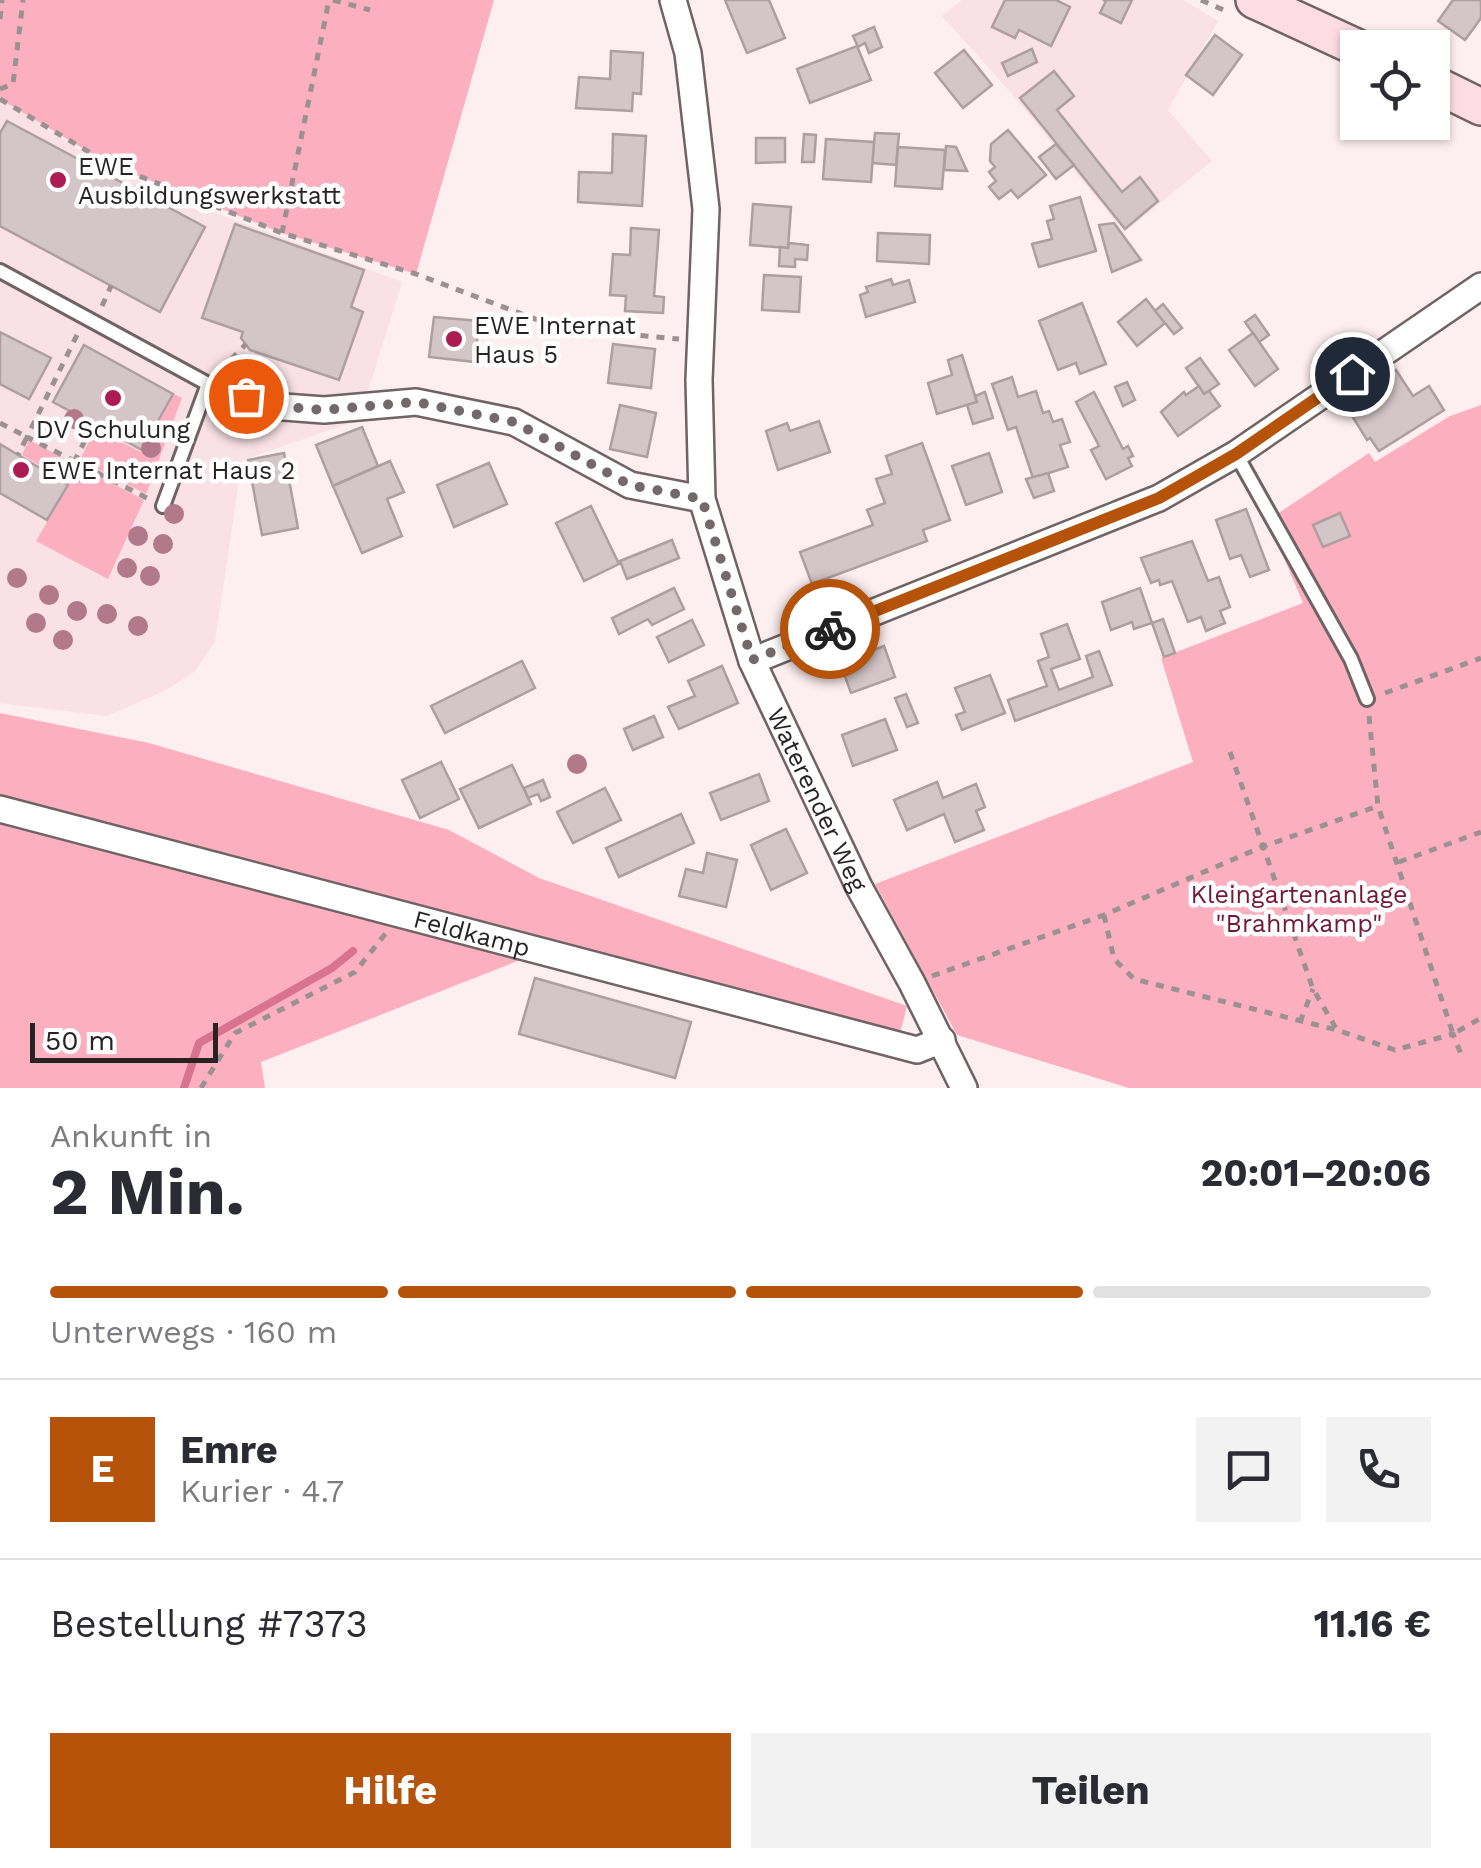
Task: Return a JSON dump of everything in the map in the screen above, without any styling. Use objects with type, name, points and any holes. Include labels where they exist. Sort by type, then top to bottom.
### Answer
[{"type":"main road","points":[[1254,0],[1340,40]]},
{"type":"main road","points":[[1450,92],[1481,107]]},
{"type":"street","name":"Waterender Weg","points":[[673,0],[688,53],[706,209],[700,341],[702,499],[752,660],[859,887],[964,1088]]},
{"type":"street","points":[[752,660],[1159,498],[1236,454],[1481,286]]},
{"type":"street","points":[[284,407],[324,410],[416,402],[514,422],[630,485],[702,499]]},
{"type":"street","name":"Feldkamp","points":[[0,809],[917,1050],[942,1040]]},
{"type":"lane","points":[[0,271],[208,384],[284,407]]},
{"type":"lane","points":[[163,506],[208,384]]},
{"type":"lane","points":[[1236,454],[1351,659],[1367,699]]},
{"type":"path","points":[[0,19],[2,0]]},
{"type":"path","points":[[0,89],[13,84],[23,0]]},
{"type":"path","points":[[282,233],[331,0],[370,10]]},
{"type":"path","points":[[0,98],[109,164],[282,233],[416,274],[559,328],[700,341]]},
{"type":"path","points":[[18,455],[86,318]]},
{"type":"path","points":[[208,384],[246,344]]},
{"type":"path","points":[[0,423],[163,506]]},
{"type":"path","points":[[74,462],[94,424]]},
{"type":"path","points":[[1462,1060],[1378,806],[1367,699],[1481,658]]},
{"type":"path","points":[[1230,752],[1313,989],[1336,1030]]},
{"type":"path","points":[[912,983],[1104,915],[1262,847],[1378,806]]},
{"type":"path","points":[[1398,863],[1481,832]]},
{"type":"path","points":[[1104,915],[1114,959],[1134,979],[1336,1030],[1395,1050],[1454,1034],[1481,1018]]},
{"type":"path","points":[[201,1088],[235,1033],[355,972],[400,916]]},
{"type":"path","points":[[1300,1022],[1313,989]]},
{"type":"shaded area","points":[[962,0],[1183,0],[1218,21],[1168,110],[1212,161],[1124,232],[1012,94],[942,16]]},
{"type":"shaded area","points":[[0,99],[110,169],[402,282],[359,420],[242,460],[215,642],[194,672],[166,690],[107,716],[0,703]]},
{"type":"green space","points":[[0,0],[494,0],[416,274],[282,233],[109,164],[0,99]]},
{"type":"green space","points":[[174,394],[182,398],[146,494],[80,460],[95,429],[143,453]]},
{"type":"green space","name":"Kleingartenanlage \"Brahmkamp\"","points":[[1481,405],[1481,1088],[1129,1088],[957,1035],[875,884],[1193,762],[1161,658],[1303,603],[1268,520],[1369,453],[1375,462],[1450,416]]},
{"type":"green space","points":[[29,440],[144,500],[108,579],[36,541],[70,483],[22,455]]},
{"type":"green space","points":[[0,713],[149,743],[449,830],[539,878],[907,1006],[899,1037],[526,942],[520,960],[261,1062],[265,1088],[0,1088]]},
{"type":"building","points":[[725,0],[769,0],[785,38],[747,53]]},
{"type":"building","points":[[1005,0],[1056,0],[1070,7],[1051,46],[1019,30],[1015,38],[992,27]]},
{"type":"building","points":[[1103,0],[1132,0],[1121,23],[1100,13],[1106,1]]},
{"type":"building","points":[[1453,0],[1481,0],[1481,18],[1465,40],[1438,21]]},
{"type":"building","points":[[874,27],[882,47],[869,53],[865,43],[858,47],[853,36]]},
{"type":"building","points":[[1215,35],[1242,55],[1213,95],[1186,75]]},
{"type":"building","points":[[857,46],[871,80],[810,103],[797,69]]},
{"type":"building","points":[[1032,49],[1037,62],[1008,76],[1002,63]]},
{"type":"building","points":[[964,50],[992,85],[963,108],[935,73]]},
{"type":"building","points":[[611,51],[643,53],[641,94],[633,93],[632,111],[576,108],[579,77],[610,79]]},
{"type":"building","points":[[1054,71],[1074,96],[1057,110],[1122,192],[1140,177],[1158,201],[1125,229],[1020,98]]},
{"type":"building","name":"EWE Ausbildungswerkstatt","points":[[7,121],[205,227],[160,312],[0,226],[0,133]]},
{"type":"building","points":[[1008,130],[1046,175],[1018,198],[1011,190],[999,199],[989,187],[996,181],[989,172],[995,167],[990,161],[991,144]]},
{"type":"building","points":[[875,133],[899,134],[896,165],[872,163]]},
{"type":"building","points":[[613,134],[646,136],[642,206],[578,202],[579,172],[612,173]]},
{"type":"building","points":[[804,134],[816,135],[814,162],[802,162]]},
{"type":"building","points":[[756,138],[785,138],[785,162],[756,163]]},
{"type":"building","points":[[826,139],[874,142],[871,182],[823,179]]},
{"type":"building","points":[[1056,144],[1074,165],[1056,179],[1039,157]]},
{"type":"building","points":[[946,146],[956,147],[967,171],[944,170]]},
{"type":"building","points":[[898,147],[945,150],[942,189],[895,186]]},
{"type":"building","points":[[1080,197],[1096,251],[1039,267],[1032,244],[1052,239],[1047,221],[1054,219],[1050,206]]},
{"type":"building","points":[[753,204],[791,207],[788,248],[750,245]]},
{"type":"building","points":[[1114,223],[1141,260],[1112,272],[1099,225]]},
{"type":"building","points":[[235,224],[364,270],[351,307],[363,312],[339,380],[250,350],[241,338],[243,332],[202,318]]},
{"type":"building","points":[[631,228],[659,230],[654,296],[664,297],[663,313],[625,311],[626,296],[610,295],[613,254],[630,255]]},
{"type":"building","points":[[878,233],[930,235],[929,264],[877,261]]},
{"type":"building","points":[[789,243],[808,245],[807,260],[795,259],[795,267],[779,266],[780,247],[788,248]]},
{"type":"building","points":[[764,275],[801,277],[799,312],[762,310]]},
{"type":"building","points":[[891,279],[893,285],[909,280],[915,302],[866,317],[860,295],[868,292],[866,287]]},
{"type":"building","points":[[1146,299],[1165,323],[1137,346],[1118,322]]},
{"type":"building","points":[[1082,303],[1106,364],[1080,374],[1076,363],[1058,370],[1039,321]]},
{"type":"building","points":[[1163,304],[1182,328],[1174,334],[1155,311]]},
{"type":"building","points":[[1255,315],[1269,335],[1259,342],[1245,322]]},
{"type":"building","name":"EWE Internat Haus 5","points":[[434,317],[479,321],[475,362],[429,357]]},
{"type":"building","points":[[0,332],[51,358],[29,399],[0,384]]},
{"type":"building","points":[[1253,333],[1278,369],[1255,386],[1229,350]]},
{"type":"building","points":[[613,344],[655,349],[651,388],[608,383]]},
{"type":"building","name":"DV Schulung","points":[[84,345],[173,394],[142,450],[53,402]]},
{"type":"building","points":[[962,355],[977,402],[937,414],[928,383],[952,375],[948,360]]},
{"type":"building","points":[[1200,358],[1219,384],[1204,394],[1186,368]]},
{"type":"building","points":[[1396,370],[1413,396],[1429,386],[1444,410],[1379,451],[1370,438],[1367,440],[1344,403]]},
{"type":"building","points":[[1012,377],[1018,397],[1036,391],[1043,413],[1049,411],[1053,422],[1062,419],[1070,442],[1060,445],[1068,467],[1033,478],[1016,427],[1008,430],[992,384]]},
{"type":"building","points":[[1127,382],[1135,400],[1123,406],[1115,387]]},
{"type":"building","points":[[1199,386],[1204,394],[1209,391],[1220,406],[1178,436],[1161,412],[1184,392],[1186,395]]},
{"type":"building","points":[[985,392],[993,418],[973,424],[967,405],[977,402],[975,396]]},
{"type":"building","points":[[1094,392],[1123,449],[1128,446],[1133,456],[1128,458],[1132,466],[1106,479],[1091,450],[1099,446],[1076,402]]},
{"type":"building","points":[[620,405],[656,413],[647,457],[610,449]]},
{"type":"building","points":[[819,421],[830,452],[778,470],[766,431],[787,423],[790,431]]},
{"type":"building","points":[[362,427],[378,466],[333,486],[316,445]]},
{"type":"building","points":[[922,443],[950,520],[923,530],[927,541],[812,584],[800,552],[873,525],[867,510],[885,503],[876,479],[892,474],[886,456]]},
{"type":"building","name":"EWE Internat Haus 2","points":[[0,444],[68,485],[47,520],[0,493]]},
{"type":"building","points":[[284,453],[298,528],[262,535],[248,460]]},
{"type":"building","points":[[989,453],[1002,492],[966,505],[952,466]]},
{"type":"building","points":[[390,461],[404,492],[387,499],[402,536],[362,553],[333,486]]},
{"type":"building","points":[[489,463],[507,504],[454,527],[437,485]]},
{"type":"building","points":[[1048,473],[1054,491],[1034,498],[1026,479]]},
{"type":"building","points":[[591,506],[619,564],[584,581],[556,523]]},
{"type":"building","points":[[1246,509],[1269,570],[1250,577],[1241,555],[1230,559],[1216,520]]},
{"type":"building","points":[[1340,513],[1350,536],[1323,547],[1313,525]]},
{"type":"building","points":[[672,540],[679,558],[627,579],[620,561]]},
{"type":"building","points":[[1192,541],[1208,581],[1219,577],[1230,607],[1220,611],[1225,623],[1206,631],[1201,617],[1188,622],[1172,581],[1151,583],[1141,558]]},
{"type":"building","points":[[674,588],[684,609],[652,625],[648,619],[619,634],[612,618]]},
{"type":"building","points":[[1140,588],[1152,623],[1134,629],[1132,622],[1111,630],[1102,602]]},
{"type":"building","points":[[1163,619],[1175,653],[1164,657],[1152,623]]},
{"type":"building","points":[[692,620],[704,645],[669,662],[657,637]]},
{"type":"building","points":[[1067,624],[1080,659],[1051,669],[1059,690],[1093,677],[1086,656],[1099,651],[1112,685],[1015,721],[1008,700],[1047,686],[1038,661],[1049,657],[1041,634]]},
{"type":"building","points":[[884,646],[895,677],[851,693],[840,663]]},
{"type":"building","points":[[522,661],[535,688],[445,733],[431,706]]},
{"type":"building","points":[[722,666],[738,703],[679,729],[668,707],[695,696],[688,681]]},
{"type":"building","points":[[990,675],[1005,713],[962,730],[956,715],[965,712],[955,688]]},
{"type":"building","points":[[906,694],[918,723],[907,727],[895,698]]},
{"type":"building","points":[[654,716],[663,737],[633,750],[624,729]]},
{"type":"building","points":[[885,719],[897,750],[853,766],[842,735]]},
{"type":"building","points":[[441,762],[459,799],[420,818],[402,780]]},
{"type":"building","points":[[512,765],[531,804],[479,828],[460,789]]},
{"type":"building","points":[[759,774],[769,801],[721,820],[710,793]]},
{"type":"building","points":[[543,780],[550,797],[541,801],[538,794],[528,798],[524,788]]},
{"type":"building","points":[[937,782],[943,798],[976,784],[985,807],[976,811],[984,830],[955,842],[944,814],[907,830],[894,800]]},
{"type":"building","points":[[605,788],[621,820],[573,843],[557,812]]},
{"type":"building","points":[[681,814],[694,843],[619,877],[606,848]]},
{"type":"building","points":[[786,829],[807,873],[771,890],[751,845]]},
{"type":"building","points":[[707,853],[737,860],[726,907],[679,896],[686,869],[703,873]]},
{"type":"building","points":[[535,978],[691,1022],[675,1078],[519,1034]]},
{"type":"waterway","points":[[184,1088],[199,1043],[332,968],[353,951]]},
{"type":"way so far","points":[[246,396],[284,407],[324,410],[416,402],[514,422],[630,485],[702,499],[752,660],[830,629]]},
{"type":"place","name":"EWE Ausbildungswerkstatt","points":[[58,180]]},
{"type":"place","name":"EWE Internat Haus 5","points":[[454,339]]},
{"type":"place","name":"DV Schulung","points":[[113,398]]},
{"type":"place","name":"EWE Internat Haus 2","points":[[21,470]]},
{"type":"route","points":[[830,629],[1159,498],[1236,454],[1352,374]]}]
